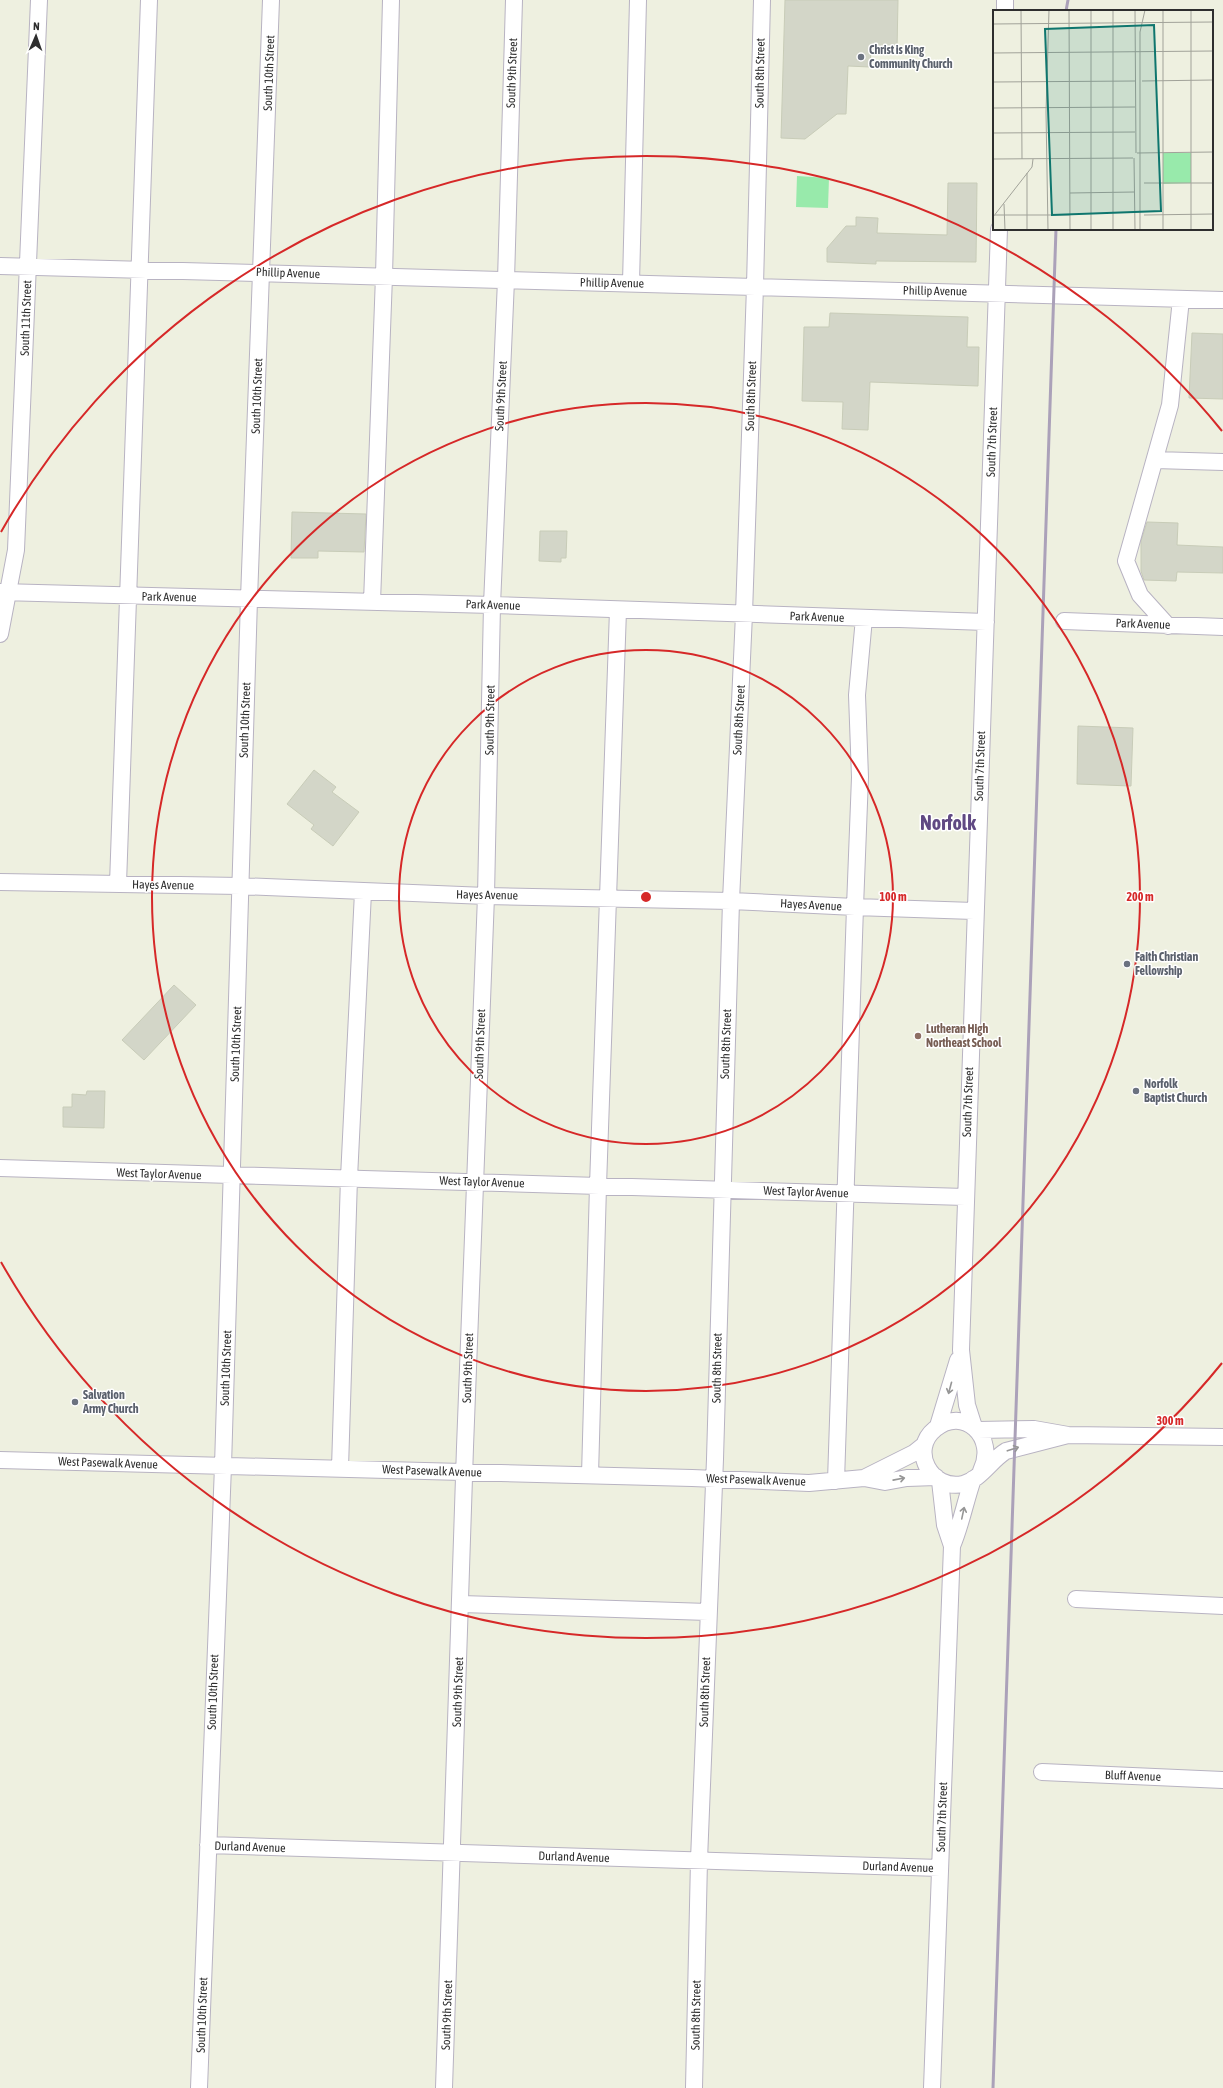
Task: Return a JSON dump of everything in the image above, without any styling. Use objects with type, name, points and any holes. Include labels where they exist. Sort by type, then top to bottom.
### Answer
[{"type":"street","name":"South 11th Street","points":[[0,634],[5,592],[16,550],[39,0]]},
{"type":"street","points":[[118,884],[149,0]]},
{"type":"street","name":"South 10th Street","points":[[199,2088],[223,1466],[249,599],[271,0]]},
{"type":"street","points":[[372,602],[384,276],[391,0]]},
{"type":"street","name":"South 9th Street","points":[[444,2088],[453,1853],[464,1471],[486,896],[492,605],[506,280],[514,0]]},
{"type":"street","points":[[631,283],[638,0]]},
{"type":"street","name":"South 8th Street","points":[[694,2088],[699,1860],[714,1478],[731,901],[744,614],[755,286],[762,0]]},
{"type":"street","points":[[1004,10],[1005,0]]},
{"type":"street","name":"South 7th Street","points":[[976,1429],[967,1405],[961,1350],[974,911],[986,622],[999,230]]},
{"type":"street","name":"Phillip Avenue","points":[[0,266],[998,292],[1223,300]]},
{"type":"street","points":[[1168,626],[1140,595],[1126,561],[1170,405],[1182,299]]},
{"type":"street","points":[[1155,460],[1223,462]]},
{"type":"street","name":"Park Avenue","points":[[5,592],[492,605],[986,622]]},
{"type":"street","points":[[590,1475],[598,1186],[618,610]]},
{"type":"street","points":[[836,1481],[854,907],[860,777],[857,694],[864,618]]},
{"type":"street","name":"Park Avenue","points":[[1064,621],[1223,627]]},
{"type":"street","name":"Hayes Avenue","points":[[0,882],[240,886],[363,892],[731,901],[974,911]]},
{"type":"street","points":[[340,1468],[349,1178],[363,892]]},
{"type":"street","name":"West Taylor Avenue","points":[[0,1168],[232,1177],[349,1178],[965,1197]]},
{"type":"street","name":"South 7th Street","points":[[938,1426],[961,1350]]},
{"type":"street","points":[[1068,1435],[1006,1451],[998,1456],[977,1475],[956,1485],[938,1479],[926,1466],[923,1456],[924,1445],[932,1431],[938,1426],[956,1421],[976,1429],[1034,1429],[1068,1435],[1223,1437]]},
{"type":"street","points":[[976,1429],[985,1443],[987,1452],[986,1462],[977,1475]]},
{"type":"street","name":"West Pasewalk Avenue","points":[[864,1478],[914,1453],[924,1445]]},
{"type":"street","name":"West Pasewalk Avenue","points":[[0,1460],[714,1478],[809,1483],[864,1478],[885,1482],[907,1478],[938,1479]]},
{"type":"street","name":"South 7th Street","points":[[952,1546],[960,1527],[966,1499],[977,1475]]},
{"type":"street","name":"South 7th Street","points":[[932,2088],[952,1546],[946,1525],[938,1479]]},
{"type":"street","points":[[1076,1599],[1223,1606]]},
{"type":"street","points":[[461,1604],[708,1612]]},
{"type":"street","name":"Bluff Avenue","points":[[1042,1772],[1223,1780]]},
{"type":"street","name":"Durland Avenue","points":[[208,1845],[940,1868]]},
{"type":"green space","points":[[797,176],[829,178],[828,208],[796,207]]},
{"type":"building","points":[[785,0],[898,0],[897,50],[871,49],[870,67],[848,66],[846,114],[837,114],[805,139],[781,138]]},
{"type":"building","points":[[948,183],[977,183],[976,262],[876,261],[876,264],[827,262],[827,248],[846,226],[856,226],[856,217],[878,218],[877,233],[947,235]]},
{"type":"building","points":[[830,313],[968,317],[967,347],[979,347],[978,386],[870,382],[868,430],[842,429],[843,402],[802,401],[804,327],[829,327]]},
{"type":"building","points":[[1192,333],[1223,334],[1223,399],[1189,398]]},
{"type":"building","points":[[292,512],[366,514],[364,552],[318,551],[318,558],[291,558]]},
{"type":"building","points":[[1147,522],[1178,523],[1177,545],[1223,547],[1223,573],[1177,572],[1176,581],[1144,580],[1141,571],[1141,541]]},
{"type":"building","points":[[540,531],[567,531],[566,558],[561,558],[561,562],[539,561]]},
{"type":"building","points":[[1078,726],[1133,728],[1131,786],[1077,784]]},
{"type":"building","points":[[314,770],[336,787],[332,792],[359,812],[333,846],[311,829],[314,825],[287,804]]},
{"type":"building","points":[[174,985],[196,1005],[144,1060],[122,1040]]},
{"type":"building","points":[[87,1091],[105,1091],[104,1128],[63,1127],[63,1107],[72,1107],[72,1094],[86,1095]]},
{"type":"railway","points":[[1066,10],[1068,0]]},
{"type":"railway","points":[[993,2088],[1056,230]]},
{"type":"place","name":"Christ is King Community Church","points":[[861,57]]},
{"type":"place","name":"Faith Christian Fellowship","points":[[1127,964]]},
{"type":"place","name":"Lutheran High Northeast School","points":[[918,1036]]},
{"type":"place","name":"Norfolk Baptist Church","points":[[1136,1091]]},
{"type":"place","name":"Salvation Army Church","points":[[75,1402]]},
{"type":"district","name":"Norfolk","points":[[948,823]]}]
